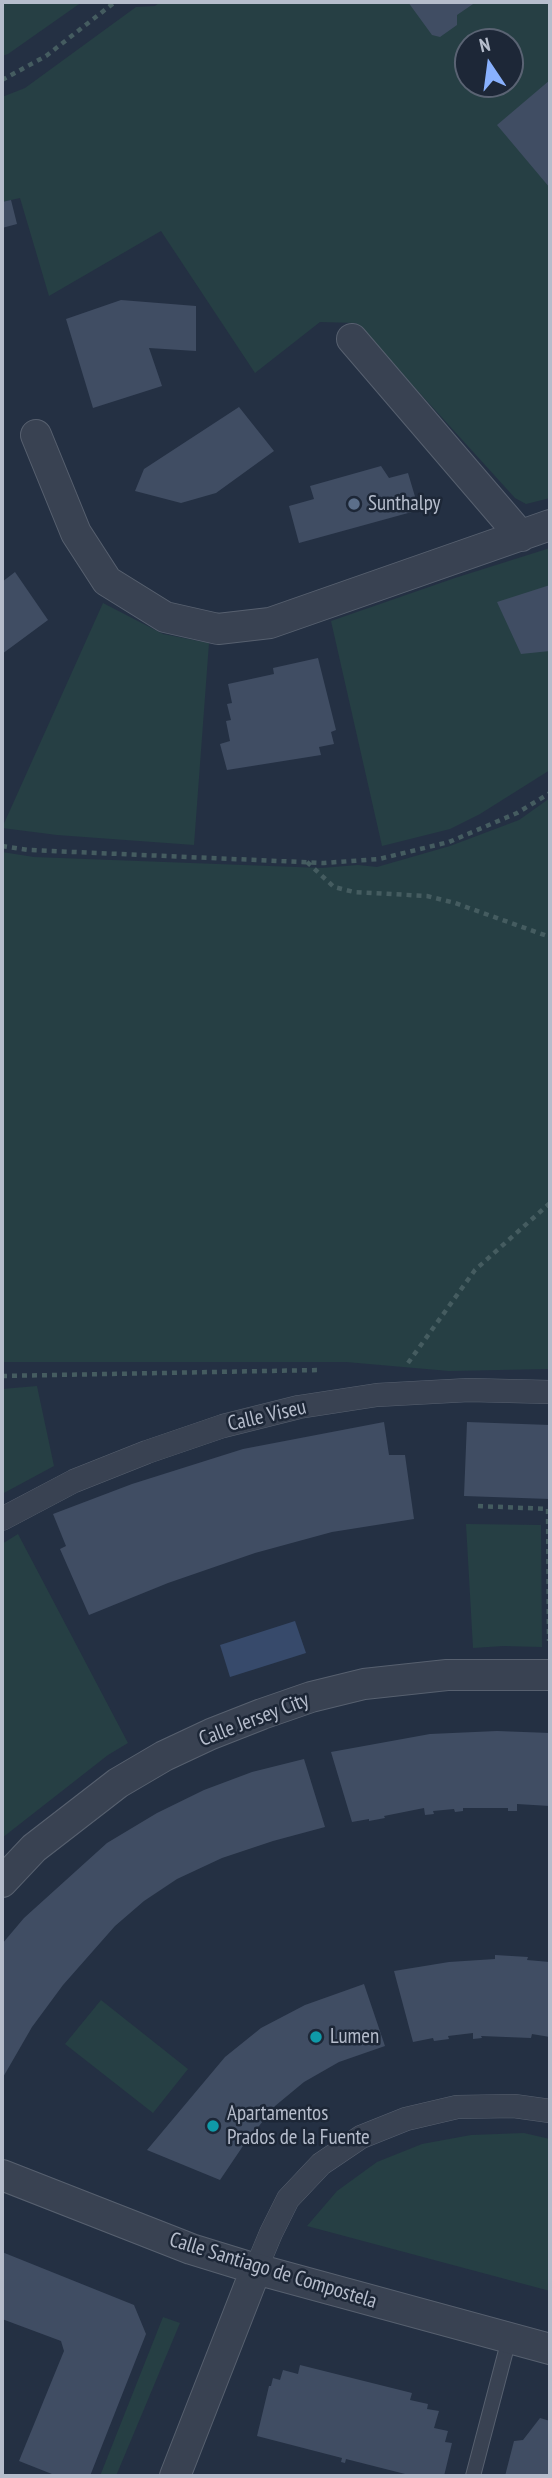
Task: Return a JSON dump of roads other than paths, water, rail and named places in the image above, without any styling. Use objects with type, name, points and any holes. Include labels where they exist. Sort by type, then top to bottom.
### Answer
[{"type":"street","points":[[352,339],[521,536]]},
{"type":"street","points":[[36,435],[76,533],[107,581],[165,617],[218,629],[270,623],[550,525]]},
{"type":"street","name":"Calle Viseu","points":[[2,1519],[74,1480],[147,1452],[222,1426],[299,1407],[377,1395],[469,1390],[550,1392]]},
{"type":"street","name":"Calle Jersey City","points":[[2,1882],[34,1848],[118,1783],[164,1756],[262,1714],[311,1697],[364,1684],[447,1675],[550,1675]]},
{"type":"street","points":[[175,2476],[271,2232],[288,2199],[321,2164],[361,2137],[406,2119],[457,2107],[514,2106],[550,2111]]},
{"type":"street","name":"Calle Santiago de Compostela","points":[[2,2175],[191,2249],[550,2349]]},
{"type":"lane","points":[[473,2476],[509,2339]]},
{"type":"water","points":[[295,1621],[306,1653],[230,1677],[220,1645]]},
{"type":"place","name":"Sunthalpy","points":[[354,504]]},
{"type":"place","name":"Lumen","points":[[316,2037]]},
{"type":"place","name":"Apartamentos Prados de la Fuente","points":[[213,2126]]}]
